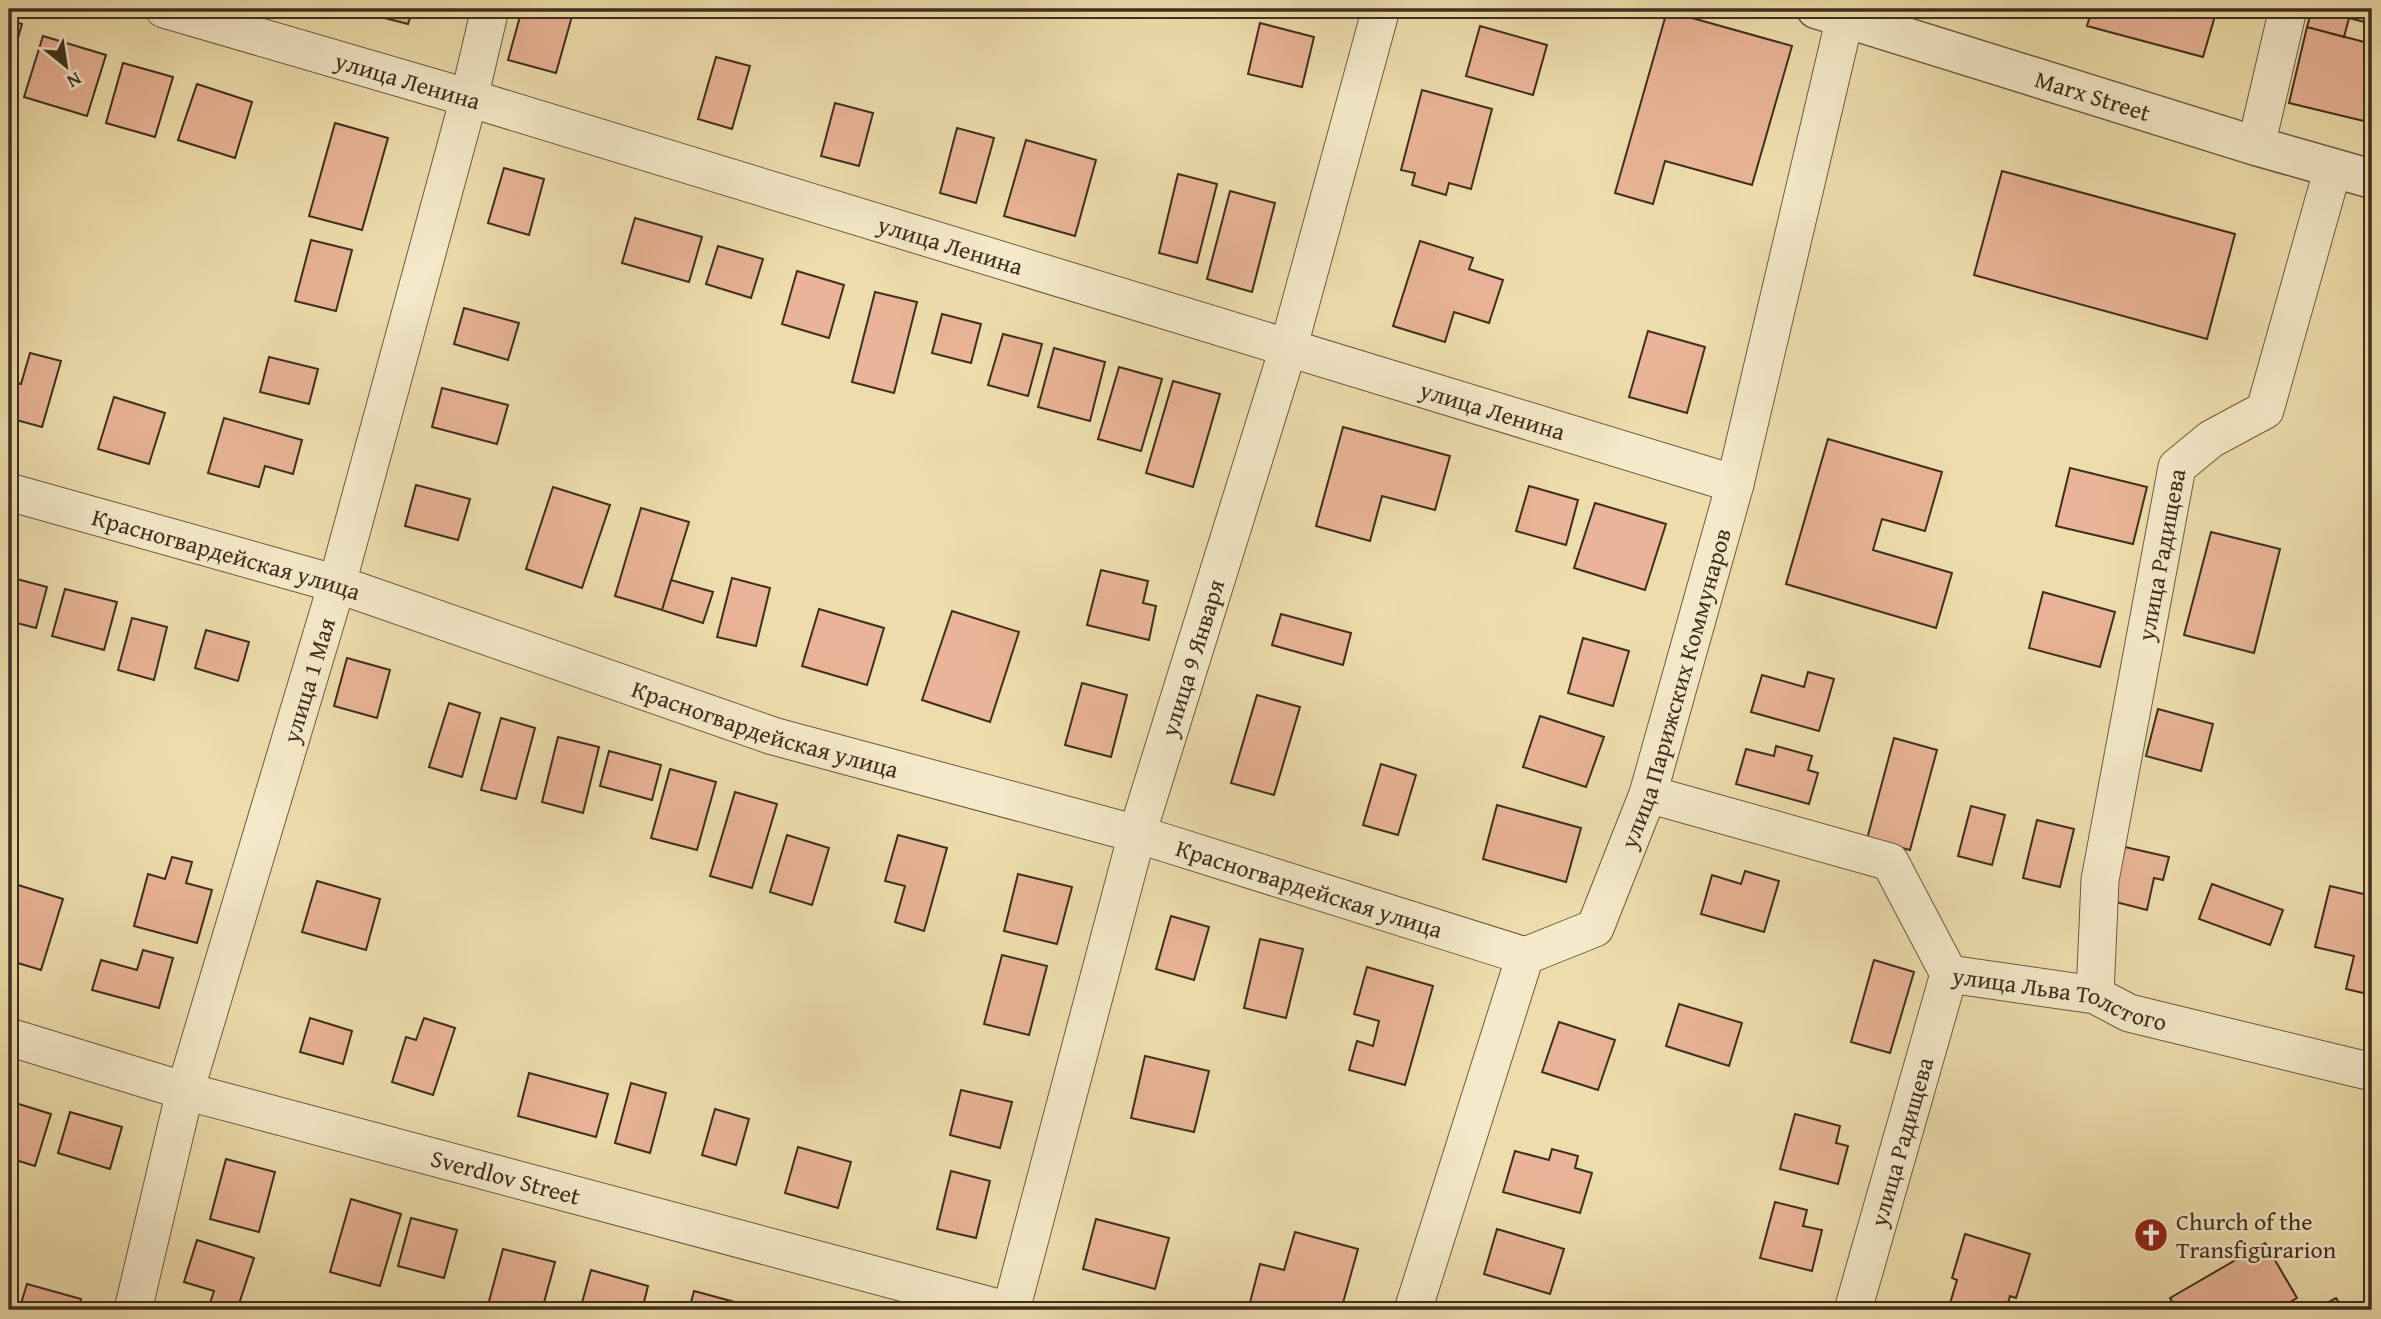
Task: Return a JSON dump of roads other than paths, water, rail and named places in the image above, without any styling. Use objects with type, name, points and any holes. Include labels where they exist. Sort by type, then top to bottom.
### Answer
[{"type":"street","name":"улица Ленина","points":[[164,9],[469,98],[1735,484]]},
{"type":"street","name":"улица 1 Мая","points":[[133,1310],[185,1091],[337,584],[469,98],[489,9]]},
{"type":"street","name":"улица 9 Января","points":[[1008,1310],[1137,834],[1288,349],[1381,9]]},
{"type":"street","points":[[2256,146],[2288,9]]},
{"type":"street","name":"Marx Street","points":[[1836,12],[2256,146],[2372,179]]},
{"type":"street","name":"улица Парижских Коммунаров","points":[[1525,956],[1595,928],[1648,794],[1735,484],[1836,12]]},
{"type":"street","name":"улица Радищева","points":[[2095,995],[2099,880],[2177,467],[2211,439],[2265,410],[2333,168]]},
{"type":"street","name":"Красногвардейская улица","points":[[9,492],[337,584],[773,736],[1137,834],[1525,956]]},
{"type":"street","name":"улица Льва Толстого","points":[[1648,794],[1890,862],[1949,974],[2095,995],[2129,1013],[2372,1072]]},
{"type":"street","points":[[1413,1310],[1525,956]]},
{"type":"street","name":"улица Радищева","points":[[1853,1310],[1949,974]]},
{"type":"street","name":"Sverdlov Street","points":[[9,1037],[185,1091],[1008,1310]]},
{"type":"place","name":"Church of the Transfigurarion","points":[[2151,1235]]}]
